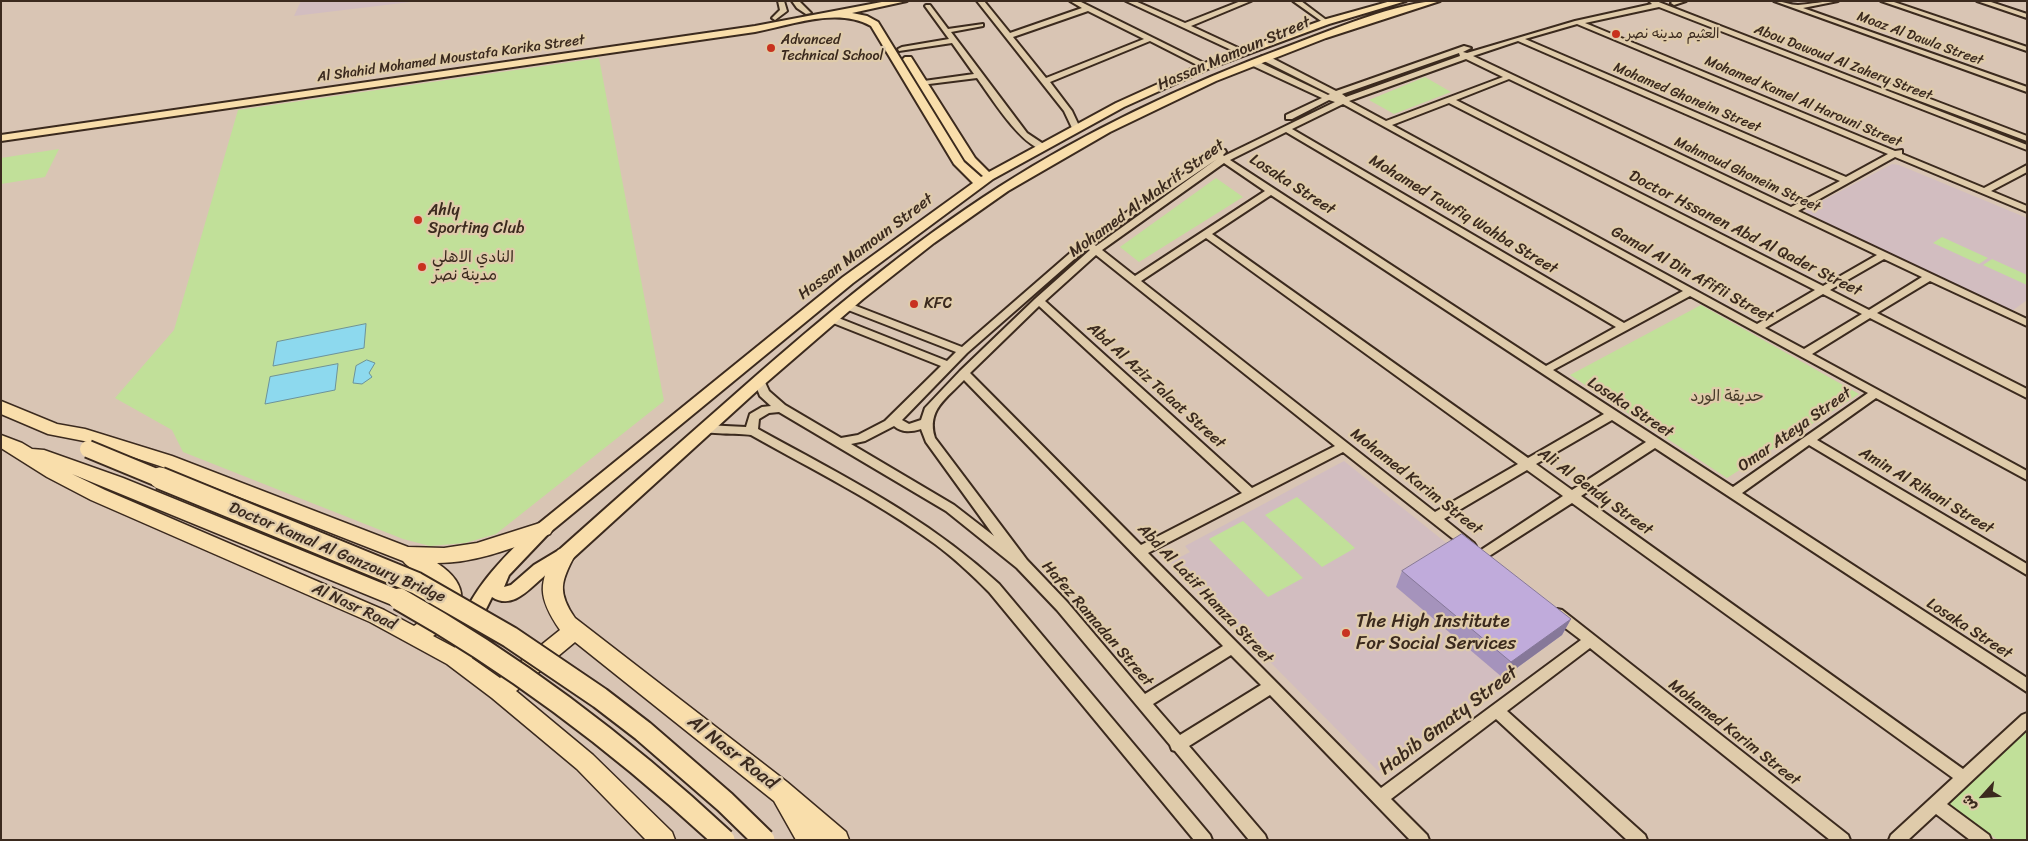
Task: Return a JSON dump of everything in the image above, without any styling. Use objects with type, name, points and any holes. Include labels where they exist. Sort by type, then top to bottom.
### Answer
[{"type":"highway","points":[[1,407],[54,430],[85,435],[166,461],[407,555],[447,582],[452,594],[450,609],[444,617],[414,636]]},
{"type":"highway","name":"Doctor Kamal Al Ganzoury Bridge","points":[[54,430],[88,449],[416,583],[456,604],[537,653],[618,712],[702,781],[764,840]]},
{"type":"highway","name":"Doctor Kamal Al Ganzoury Bridge","points":[[9,444],[65,464],[398,599],[438,620],[518,670],[592,724],[640,762],[724,840]]},
{"type":"highway","name":"Al Nasr Road","points":[[9,444],[53,472],[98,496],[377,616],[462,664],[500,691],[585,762],[663,840]]},
{"type":"highway","points":[[407,555],[433,558],[461,556],[490,549],[543,529]]},
{"type":"highway","name":"Al Nasr Road","points":[[565,555],[554,571],[551,587],[554,602],[562,617],[574,630],[779,790],[837,840]]},
{"type":"highway","points":[[500,691],[574,630]]},
{"type":"highway","points":[[779,790],[810,840]]},
{"type":"main road","name":"Al Shahid Mohamed Moustafa Karika Street","points":[[236,99],[762,28],[876,8],[903,1]]},
{"type":"main road","name":"Hassan Mamoun Street","points":[[462,664],[465,636],[474,609],[490,584],[543,529],[848,280],[984,180],[1076,128],[1168,82],[1326,22],[1402,1]]},
{"type":"main road","name":"Hassan Mamoun Street","points":[[512,560],[495,587],[500,594],[514,593],[539,570],[565,555],[759,381],[832,319],[921,248],[1005,189],[1088,140],[1186,91],[1336,31],[1436,1]]},
{"type":"main road","name":"Al Shahid Mohamed Moustafa Karika Street","points":[[1,138],[236,99],[808,13],[876,8]]},
{"type":"main road","points":[[864,18],[876,8],[984,180]]},
{"type":"main road","points":[[834,15],[864,18],[875,24],[960,164],[984,180]]},
{"type":"main road","points":[[1206,66],[1204,72],[1207,74],[1225,75]]},
{"type":"main road","points":[[1168,82],[1184,83],[1188,88],[1186,91]]},
{"type":"main road","name":"Al Shahid Mohamed Moustafa Karika Street","points":[[1,129],[208,104]]},
{"type":"street","points":[[980,1],[1068,111],[1076,128]]},
{"type":"street","points":[[1073,1],[1206,66]]},
{"type":"street","points":[[1129,1],[1243,52]]},
{"type":"street","points":[[1184,26],[1248,1]]},
{"type":"street","points":[[1296,1],[1326,22]]},
{"type":"street","points":[[1672,2],[1683,1]]},
{"type":"street","name":"Moaz Al Dawla Street","points":[[1777,1],[1805,6],[2027,85]]},
{"type":"street","points":[[1805,6],[1835,1]]},
{"type":"street","points":[[1884,1],[2027,50]]},
{"type":"street","points":[[1980,1],[2027,16]]},
{"type":"street","points":[[775,18],[784,12],[782,3],[795,2],[808,13]]},
{"type":"street","name":"Abou Dawoud Al Zahery Street","points":[[1672,2],[2027,139]]},
{"type":"street","name":"Abou Dawoud Al Zahery Street","points":[[1653,3],[2027,148]]},
{"type":"street","name":"Mohamed Al Makrif Street","points":[[839,443],[871,434],[895,418],[963,351],[1092,247],[1220,157],[1329,98],[1341,97],[1578,19],[1653,3]]},
{"type":"street","name":"Mohamed Al Makrif Street","points":[[1220,157],[1285,128],[1341,97],[1456,52],[1569,18],[1589,20],[1653,3]]},
{"type":"street","name":"Moaz Al Dawla Street","points":[[1792,4],[2027,90]]},
{"type":"street","points":[[928,6],[1026,137],[1042,147]]},
{"type":"street","points":[[1008,36],[1086,8]]},
{"type":"street","name":"Mohamed Kamel Al Harouni Street","points":[[1578,19],[1989,189],[2027,201]]},
{"type":"street","name":"Mohamed Kamel Al Harouni Street","points":[[1589,20],[1900,152]]},
{"type":"street","points":[[947,31],[982,25]]},
{"type":"street","name":"Mohamed Ghoneim Street","points":[[1518,38],[1847,181]]},
{"type":"street","points":[[1045,81],[1150,39]]},
{"type":"street","points":[[902,50],[954,40]]},
{"type":"street","points":[[1785,55],[1795,50]]},
{"type":"street","name":"Mahmoud Ghoneim Street","points":[[1456,52],[2027,323]]},
{"type":"street","points":[[1260,60],[1329,98]]},
{"type":"street","name":"Gamal Al Din Afifii Street","points":[[1260,60],[1341,97],[1386,124],[2027,476]]},
{"type":"street","points":[[924,83],[980,75]]},
{"type":"street","points":[[1386,124],[1509,77]]},
{"type":"street","name":"Doctor Hssanen Abd Al Qader Street","points":[[1450,100],[2027,394]]},
{"type":"street","name":"Mohamed Tawfiq Wahba Street","points":[[1285,128],[1625,328]]},
{"type":"street","points":[[1791,211],[1900,152]]},
{"type":"street","name":"Losaka Street","points":[[1220,157],[2027,686]]},
{"type":"street","points":[[1989,189],[2027,168]]},
{"type":"street","name":"Mohamed Kamel Al Harouni Street","points":[[1989,189],[2027,209]]},
{"type":"street","points":[[1135,281],[1270,191]]},
{"type":"street","name":"Ali Al Gendy Street","points":[[1207,234],[1964,778]]},
{"type":"street","name":"Mohamed Al Makrif Street","points":[[926,422],[929,411],[964,373],[1092,247]]},
{"type":"street","name":"Mohamed Karim Street","points":[[1092,247],[1486,558],[1572,496]]},
{"type":"street","points":[[1757,328],[1884,255]]},
{"type":"street","points":[[1804,354],[1929,277]]},
{"type":"street","points":[[1544,371],[1690,291]]},
{"type":"street","name":"Abd Al Aziz Talaat Street","points":[[1039,301],[1251,494]]},
{"type":"street","points":[[848,306],[963,351]]},
{"type":"street","points":[[832,319],[948,365]]},
{"type":"street","name":"Abd Al Latif Hamza Street","points":[[964,373],[1421,840]]},
{"type":"street","name":"Hafez Ramadan Street","points":[[759,381],[764,393],[781,408],[950,508],[1022,564],[1062,606],[1177,745],[1259,840]]},
{"type":"street","name":"Omar Ateya Street","points":[[1732,494],[1876,393]]},
{"type":"street","points":[[754,432],[751,422],[759,413],[774,408],[781,408]]},
{"type":"street","points":[[1434,518],[1611,415]]},
{"type":"street","points":[[895,418],[898,424],[905,428],[915,428],[926,422],[930,439],[1022,564]]},
{"type":"street","points":[[705,429],[737,429],[754,432],[924,529],[978,571],[1204,840]]},
{"type":"street","name":"Amin Al Rihani Street","points":[[1809,440],[2027,570]]},
{"type":"street","points":[[1572,496],[1654,443]]},
{"type":"street","points":[[1139,552],[1344,446]]},
{"type":"street","name":"Mohamed Karim Street","points":[[1544,604],[1842,840]]},
{"type":"street","name":"Habib Gmaty Street","points":[[1380,798],[1590,641]]},
{"type":"street","points":[[1142,702],[1233,647]]},
{"type":"street","points":[[1177,745],[1270,687]]},
{"type":"street","points":[[1497,711],[1639,840]]},
{"type":"street","points":[[1896,840],[2027,719]]},
{"type":"street","points":[[1935,804],[1983,840]]},
{"type":"shaded area","points":[[301,1],[419,1],[294,16]]},
{"type":"shaded area","points":[[1892,164],[1899,165],[2027,218],[2027,300],[2012,311],[1809,215],[1805,210]]},
{"type":"shaded area","name":"The High Institute For Social Services","points":[[1344,461],[1455,550],[1397,588],[1503,678],[1378,771],[1171,562],[1190,552],[1185,546]]},
{"type":"green space","name":"Ahly Sporting Club","points":[[599,58],[664,401],[496,534],[465,543],[430,546],[403,539],[183,452],[172,430],[115,398],[174,330],[238,110]]},
{"type":"green space","points":[[1425,77],[1451,92],[1394,114],[1369,100]]},
{"type":"green space","points":[[59,149],[45,177],[1,184],[1,158]]},
{"type":"green space","points":[[1216,178],[1243,197],[1139,262],[1120,247]]},
{"type":"green space","points":[[1942,237],[1988,258],[1979,264],[1933,243]]},
{"type":"green space","points":[[1992,259],[2027,275],[2027,285],[1983,265]]},
{"type":"green space","name":"حديقة الورد","points":[[1701,305],[1859,394],[1727,478],[1570,375]]},
{"type":"green space","points":[[1297,497],[1355,548],[1322,567],[1265,515]]},
{"type":"green space","points":[[1243,521],[1303,578],[1268,597],[1209,539]]},
{"type":"green space","points":[[2027,716],[2027,840],[1998,840],[1949,804],[1944,793]]},
{"type":"water","points":[[366,324],[364,348],[273,366],[277,342]]},
{"type":"water","points":[[367,360],[375,363],[369,373],[372,377],[362,384],[353,383],[356,366]]},
{"type":"water","points":[[338,364],[335,390],[265,404],[270,377]]},
{"type":"building","points":[[1462,534],[1571,619],[1511,662],[1402,571]]},
{"type":"place","name":"العثيم مدينه نصر","points":[[1616,34]]},
{"type":"place","name":"Advanced Technical School","points":[[771,48]]},
{"type":"place","name":"Ahly Sporting Club","points":[[418,220]]},
{"type":"place","name":"النادي الاهلي مدينة نصر","points":[[422,267]]},
{"type":"place","name":"KFC","points":[[914,304]]},
{"type":"place","name":"The High Institute For Social Services","points":[[1346,633]]}]
